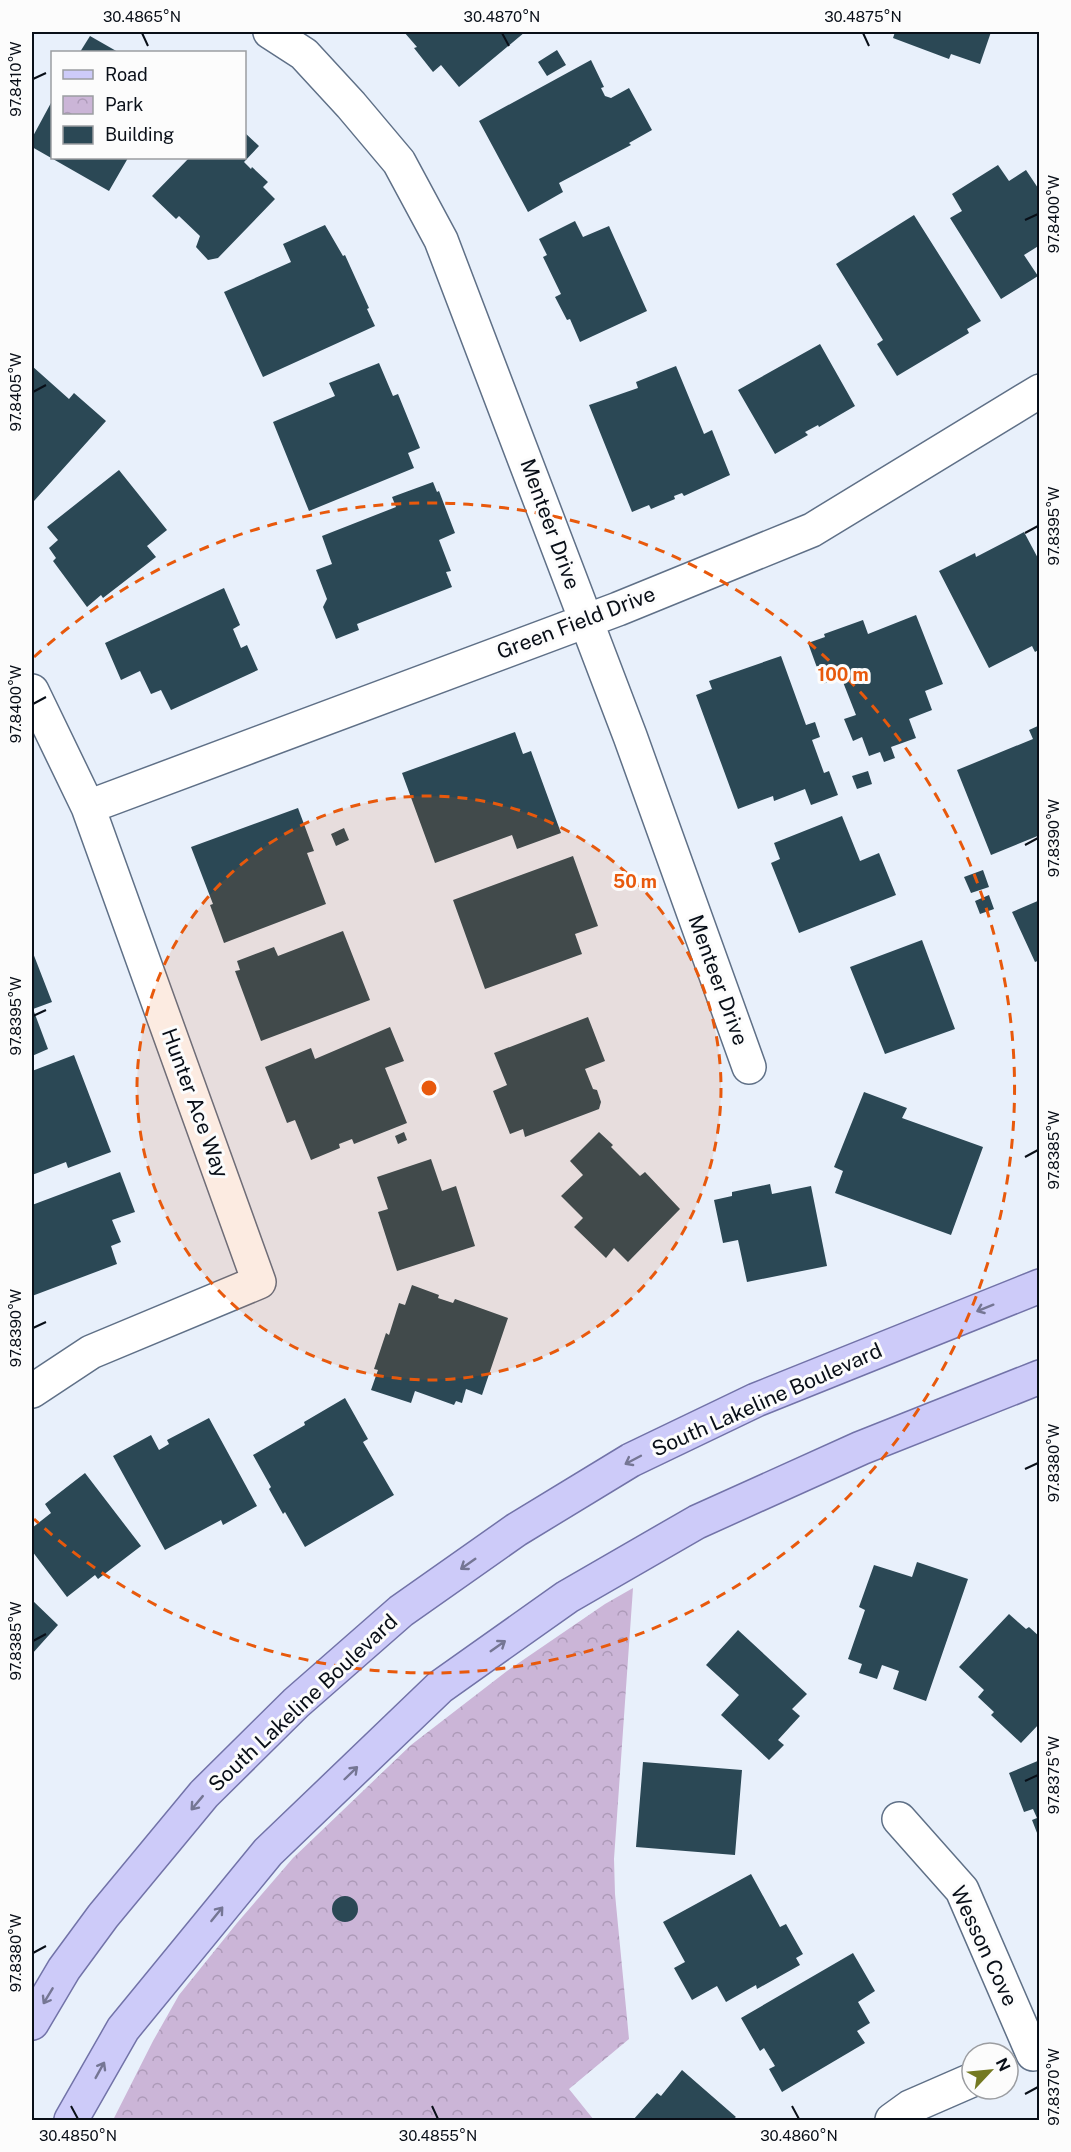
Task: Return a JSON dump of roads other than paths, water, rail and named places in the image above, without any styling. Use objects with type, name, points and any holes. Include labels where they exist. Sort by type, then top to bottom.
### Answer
[{"type":"main road","name":"South Lakeline Boulevard","points":[[32,2023],[64,1969],[103,1916],[204,1794],[296,1702],[401,1611],[516,1530],[631,1460],[756,1400],[1040,1286]]},
{"type":"main road","points":[[71,2121],[123,2029],[268,1852],[440,1687],[567,1597],[697,1522],[861,1448],[1040,1377]]},
{"type":"street","name":"Menteer Drive","points":[[270,32],[304,54],[399,162],[441,240],[630,736],[749,1066]]},
{"type":"street","name":"Green Field Drive","points":[[88,807],[618,609],[812,530],[1037,398]]},
{"type":"street","name":"Hunter Ace Way","points":[[32,691],[88,807],[259,1282],[91,1352],[32,1391]]},
{"type":"street","name":"Wesson Cove","points":[[899,1820],[962,1890],[1027,2057]]},
{"type":"street","points":[[892,2121],[910,2107],[960,2085]]}]
